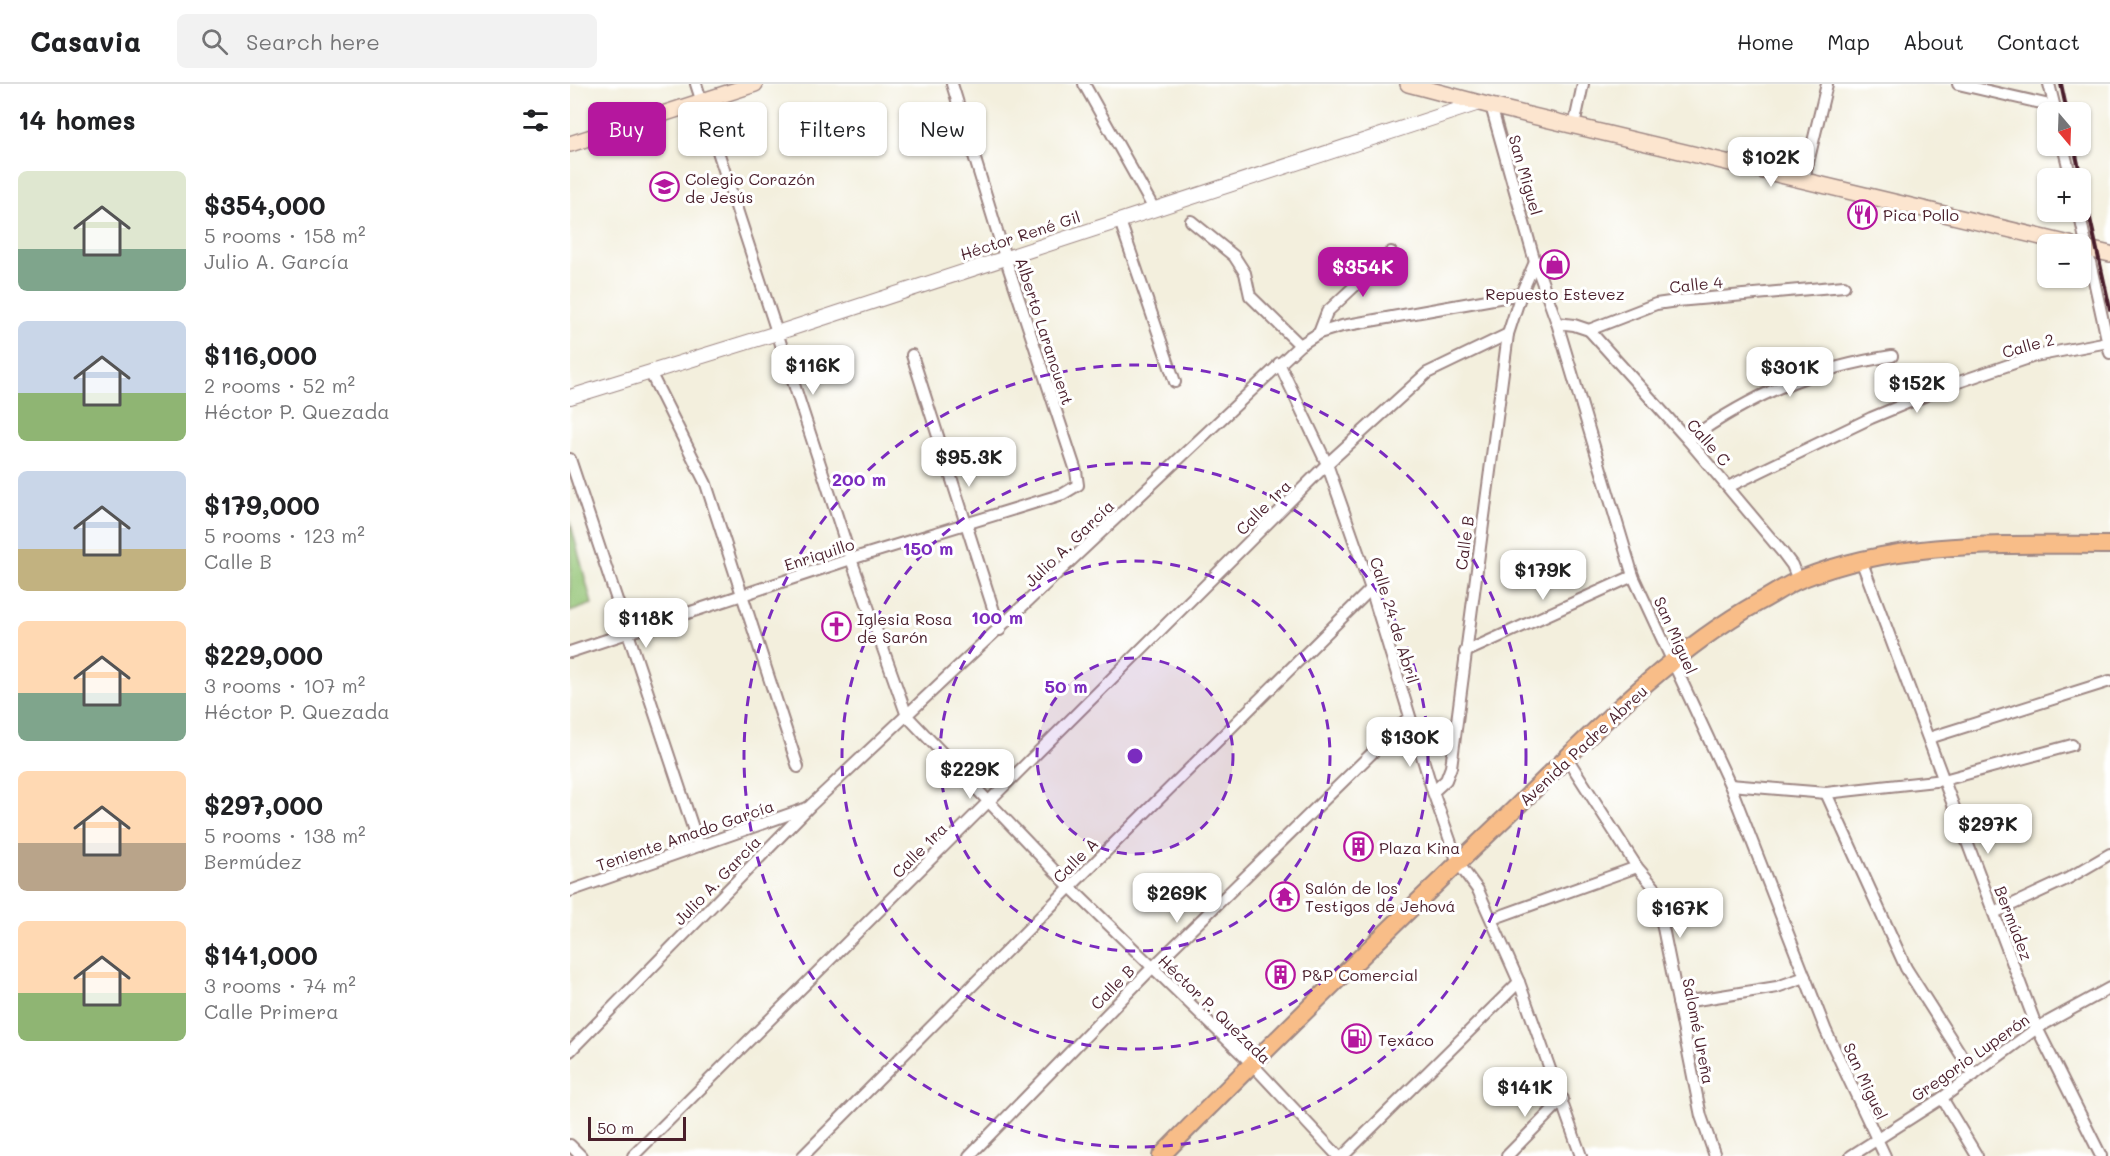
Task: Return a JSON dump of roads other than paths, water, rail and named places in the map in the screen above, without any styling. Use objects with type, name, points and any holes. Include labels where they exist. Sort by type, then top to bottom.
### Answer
[{"type":"main road","points":[[570,144],[755,84]]},
{"type":"main road","points":[[1407,84],[1485,105],[2037,236]]},
{"type":"main road","points":[[2091,250],[2110,254]]},
{"type":"main road","name":"Avenida Padre Abreu","points":[[1161,1156],[1251,1063],[1567,758],[1671,662],[1722,623],[1798,580],[1861,560],[1942,546],[2110,545]]},
{"type":"street","name":"Héctor P. Quezada","points":[[696,84],[851,559],[907,716],[1070,887],[1251,1063],[1338,1156]]},
{"type":"street","name":"Alberto Larancuent","points":[[952,84],[1005,257],[1076,471],[1078,485]]},
{"type":"street","points":[[1084,84],[1154,209]]},
{"type":"street","points":[[1574,126],[1583,84]]},
{"type":"street","points":[[1804,179],[1827,84]]},
{"type":"street","points":[[1958,84],[2037,104]]},
{"type":"street","points":[[2049,84],[2053,102]]},
{"type":"street","name":"Héctor René Gil","points":[[570,397],[777,333],[1154,209],[1485,105]]},
{"type":"street","name":"San Miguel","points":[[1485,105],[1557,323],[1633,576],[1730,785],[1826,1031],[1885,1156]]},
{"type":"street","points":[[1120,221],[1175,382]]},
{"type":"street","points":[[1191,221],[1234,256],[1245,273],[1250,296],[1300,345]]},
{"type":"street","points":[[1319,333],[1327,312],[1391,252]]},
{"type":"street","points":[[1521,294],[1535,262]]},
{"type":"street","points":[[2091,276],[2109,348]]},
{"type":"street","name":"Calle 4","points":[[1589,330],[1656,304],[1844,286]]},
{"type":"street","name":"Julio A. García","points":[[570,1051],[810,807],[1300,345],[1319,333],[1342,326],[1521,294]]},
{"type":"street","name":"Calle B","points":[[1433,792],[1446,780],[1450,767],[1508,334],[1521,294]]},
{"type":"street","points":[[1557,323],[1589,330]]},
{"type":"street","name":"Calle C","points":[[1589,330],[1728,487],[1792,565],[1798,580]]},
{"type":"street","name":"Calle 1ra","points":[[633,1156],[1327,464],[1427,373],[1508,334]]},
{"type":"street","name":"Calle 2","points":[[1728,487],[1871,418],[1953,384],[2035,356],[2109,348]]},
{"type":"street","points":[[912,355],[1000,630]]},
{"type":"street","points":[[1688,440],[1723,415],[1821,370],[1892,356]]},
{"type":"street","name":"Calle 24 de Abril","points":[[1279,363],[1327,464],[1371,589],[1409,717],[1458,863],[1470,878],[1492,919],[1519,982],[1563,1099],[1581,1156]]},
{"type":"street","points":[[650,372],[706,484],[798,767]]},
{"type":"street","points":[[570,459],[626,633],[699,846]]},
{"type":"street","name":"Enriquillo","points":[[570,651],[851,559],[1063,494],[1078,485]]},
{"type":"street","name":"Bermúdez","points":[[1861,560],[2037,1028],[2101,1156]]},
{"type":"street","points":[[1465,652],[1633,576]]},
{"type":"street","name":"Calle A","points":[[803,1156],[1371,589]]},
{"type":"street","points":[[1929,738],[2110,681]]},
{"type":"street","name":"Calle B","points":[[969,1156],[1152,968],[1409,717]]},
{"type":"street","points":[[1730,785],[1826,793],[1944,780],[2072,746]]},
{"type":"street","name":"Salomé Ureña","points":[[1567,758],[1636,867],[1655,888],[1701,1116],[1715,1156]]},
{"type":"street","points":[[1826,793],[1906,968],[1974,1075]]},
{"type":"street","name":"Teniente Amado García","points":[[570,891],[810,807]]},
{"type":"street","points":[[1994,913],[2067,879],[2110,854]]},
{"type":"street","points":[[1492,919],[1636,867]]},
{"type":"street","points":[[1678,1003],[1777,987],[1805,977]]},
{"type":"street","points":[[1343,1156],[1519,982]]},
{"type":"street","name":"Gregorio Luperón","points":[[1851,1156],[1942,1098],[2037,1028],[2110,988]]},
{"type":"street","points":[[1942,1098],[1977,1156]]},
{"type":"street","points":[[1507,1156],[1563,1099]]},
{"type":"street","points":[[570,1145],[581,1156]]},
{"type":"railway","points":[[2061,84],[2065,102]]},
{"type":"railway","points":[[2076,156],[2110,309]]},
{"type":"place","name":"Colegio Corazón de Jesús","points":[[664,187]]},
{"type":"place","name":"Pica Pollo","points":[[1862,214]]},
{"type":"place","name":"Repuesto Estevez","points":[[1555,265]]},
{"type":"place","name":"Iglesia Rosa de Sarón","points":[[836,627]]},
{"type":"place","name":"Plaza Kina","points":[[1358,847]]},
{"type":"place","name":"Salón de los Testigos de Jehová","points":[[1284,896]]},
{"type":"place","name":"P&P Comercial","points":[[1281,974]]},
{"type":"place","name":"Texaco","points":[[1357,1039]]}]
